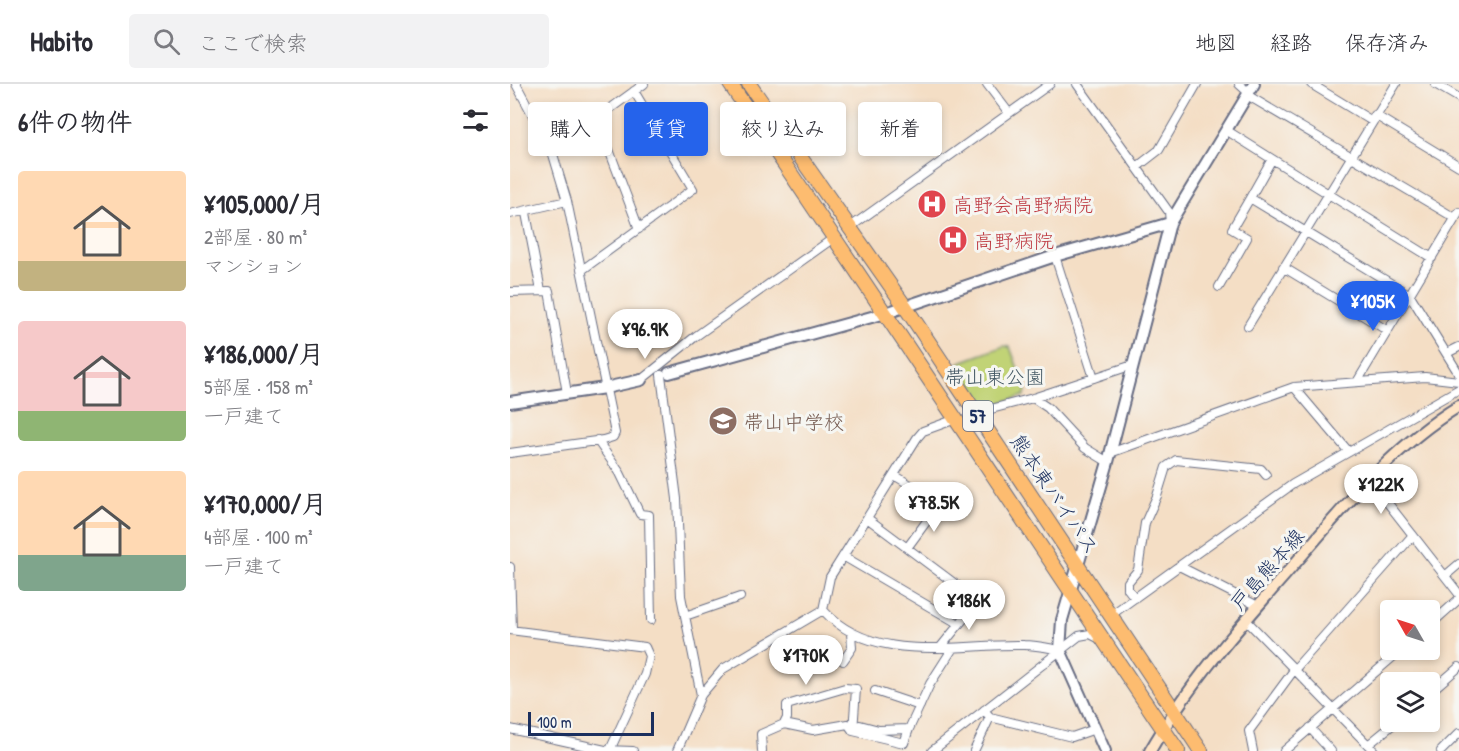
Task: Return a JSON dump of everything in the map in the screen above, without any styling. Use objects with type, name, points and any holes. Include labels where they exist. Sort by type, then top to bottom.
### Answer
[{"type":"highway","name":"熊本東バイパス","points":[[730,84],[886,313],[1070,590],[1100,639],[1178,751]]},
{"type":"highway","name":"熊本東バイパス","points":[[749,84],[904,305],[1202,751]]},
{"type":"main road","name":"戸島熊本線","points":[[1150,751],[1175,710],[1246,620],[1369,479],[1415,436],[1459,406]]},
{"type":"street","points":[[516,84],[528,106]]},
{"type":"street","points":[[612,107],[644,84]]},
{"type":"street","points":[[987,84],[1009,113]]},
{"type":"street","points":[[849,228],[1050,84]]},
{"type":"street","points":[[1077,84],[1169,212],[1170,223]]},
{"type":"street","points":[[1137,167],[1159,150],[1197,84]]},
{"type":"street","points":[[1239,84],[1350,156],[1457,215],[1357,382]]},
{"type":"street","points":[[1311,84],[1459,166]]},
{"type":"street","points":[[1435,84],[1459,98]]},
{"type":"street","points":[[1248,326],[1393,85]]},
{"type":"street","points":[[582,270],[693,189],[634,91]]},
{"type":"street","points":[[1104,751],[1060,650],[1062,620],[1109,458],[1170,223],[1250,91]]},
{"type":"street","points":[[1226,130],[1431,258]]},
{"type":"street","points":[[510,453],[613,437],[615,433],[567,201],[554,156]]},
{"type":"street","points":[[611,156],[639,229]]},
{"type":"street","points":[[1219,287],[1247,238],[1232,229],[1272,159]]},
{"type":"street","points":[[1250,198],[1410,295],[1459,374]]},
{"type":"street","points":[[510,214],[526,213],[567,201]]},
{"type":"street","points":[[526,213],[541,291]]},
{"type":"street","points":[[510,402],[605,388],[665,374],[886,313],[904,305],[1055,256],[1170,223]]},
{"type":"street","points":[[641,380],[696,336],[835,237]]},
{"type":"street","points":[[1055,256],[1094,378]]},
{"type":"street","points":[[1283,267],[1388,331]]},
{"type":"street","points":[[510,292],[549,291],[567,393]]},
{"type":"street","points":[[1448,353],[1459,347]]},
{"type":"street","points":[[976,413],[1033,398],[1133,365]]},
{"type":"street","points":[[665,374],[676,499],[681,596],[701,695]]},
{"type":"street","points":[[1033,398],[1044,404],[1085,448],[1109,458],[1294,387],[1425,378],[1459,381]]},
{"type":"street","points":[[1294,387],[1349,452]]},
{"type":"street","points":[[1111,615],[1293,484],[1459,389]]},
{"type":"street","points":[[677,751],[701,695],[723,669],[823,610],[830,577],[923,431],[956,419]]},
{"type":"street","points":[[597,440],[620,473],[640,514],[649,515],[651,620]]},
{"type":"street","points":[[1135,597],[1128,589],[1128,582],[1138,570],[1145,523],[1157,496],[1166,466],[1176,460],[1261,469],[1266,475]]},
{"type":"street","points":[[894,475],[940,503],[907,548]]},
{"type":"street","points":[[1369,479],[1459,594]]},
{"type":"street","points":[[867,518],[978,601],[940,648]]},
{"type":"street","points":[[1253,751],[1249,731],[1294,670],[1413,535]]},
{"type":"street","points":[[843,556],[959,624]]},
{"type":"street","points":[[1445,576],[1459,564]]},
{"type":"street","points":[[1179,566],[1258,606]]},
{"type":"street","points":[[510,567],[511,630],[645,647],[649,656],[645,674],[610,750]]},
{"type":"street","points":[[685,616],[740,597]]},
{"type":"street","points":[[1440,616],[1459,599]]},
{"type":"street","points":[[823,610],[851,633],[886,644],[940,648],[1025,645],[1060,650]]},
{"type":"street","points":[[1246,620],[1371,748],[1386,732]]},
{"type":"street","points":[[843,661],[852,648],[851,633]]},
{"type":"street","points":[[932,751],[987,713],[1079,636],[1090,634],[1100,639]]},
{"type":"street","points":[[762,751],[761,734],[784,724],[813,730],[848,724],[853,731],[906,747],[909,729],[952,648]]},
{"type":"street","points":[[1284,751],[1389,660]]},
{"type":"street","points":[[1440,683],[1459,667]]},
{"type":"street","points":[[784,724],[787,718],[787,705],[845,688],[856,689],[853,731]]},
{"type":"street","points":[[875,691],[920,706]]},
{"type":"street","points":[[987,713],[1072,737],[1095,729]]},
{"type":"street","points":[[974,751],[987,713]]},
{"type":"street","points":[[860,725],[879,730],[909,729]]},
{"type":"street","points":[[1310,728],[1331,751]]},
{"type":"street","points":[[510,729],[610,750],[633,751]]},
{"type":"street","points":[[1441,751],[1459,733]]},
{"type":"green space","name":"帯山東公園","points":[[1004,346],[1010,347],[1026,391],[1024,396],[986,407],[958,363]]},
{"type":"place","name":"高野会高野病院","points":[[932,204]]},
{"type":"place","name":"高野病院","points":[[953,240]]},
{"type":"place","name":"帯山中学校","points":[[723,421]]}]
